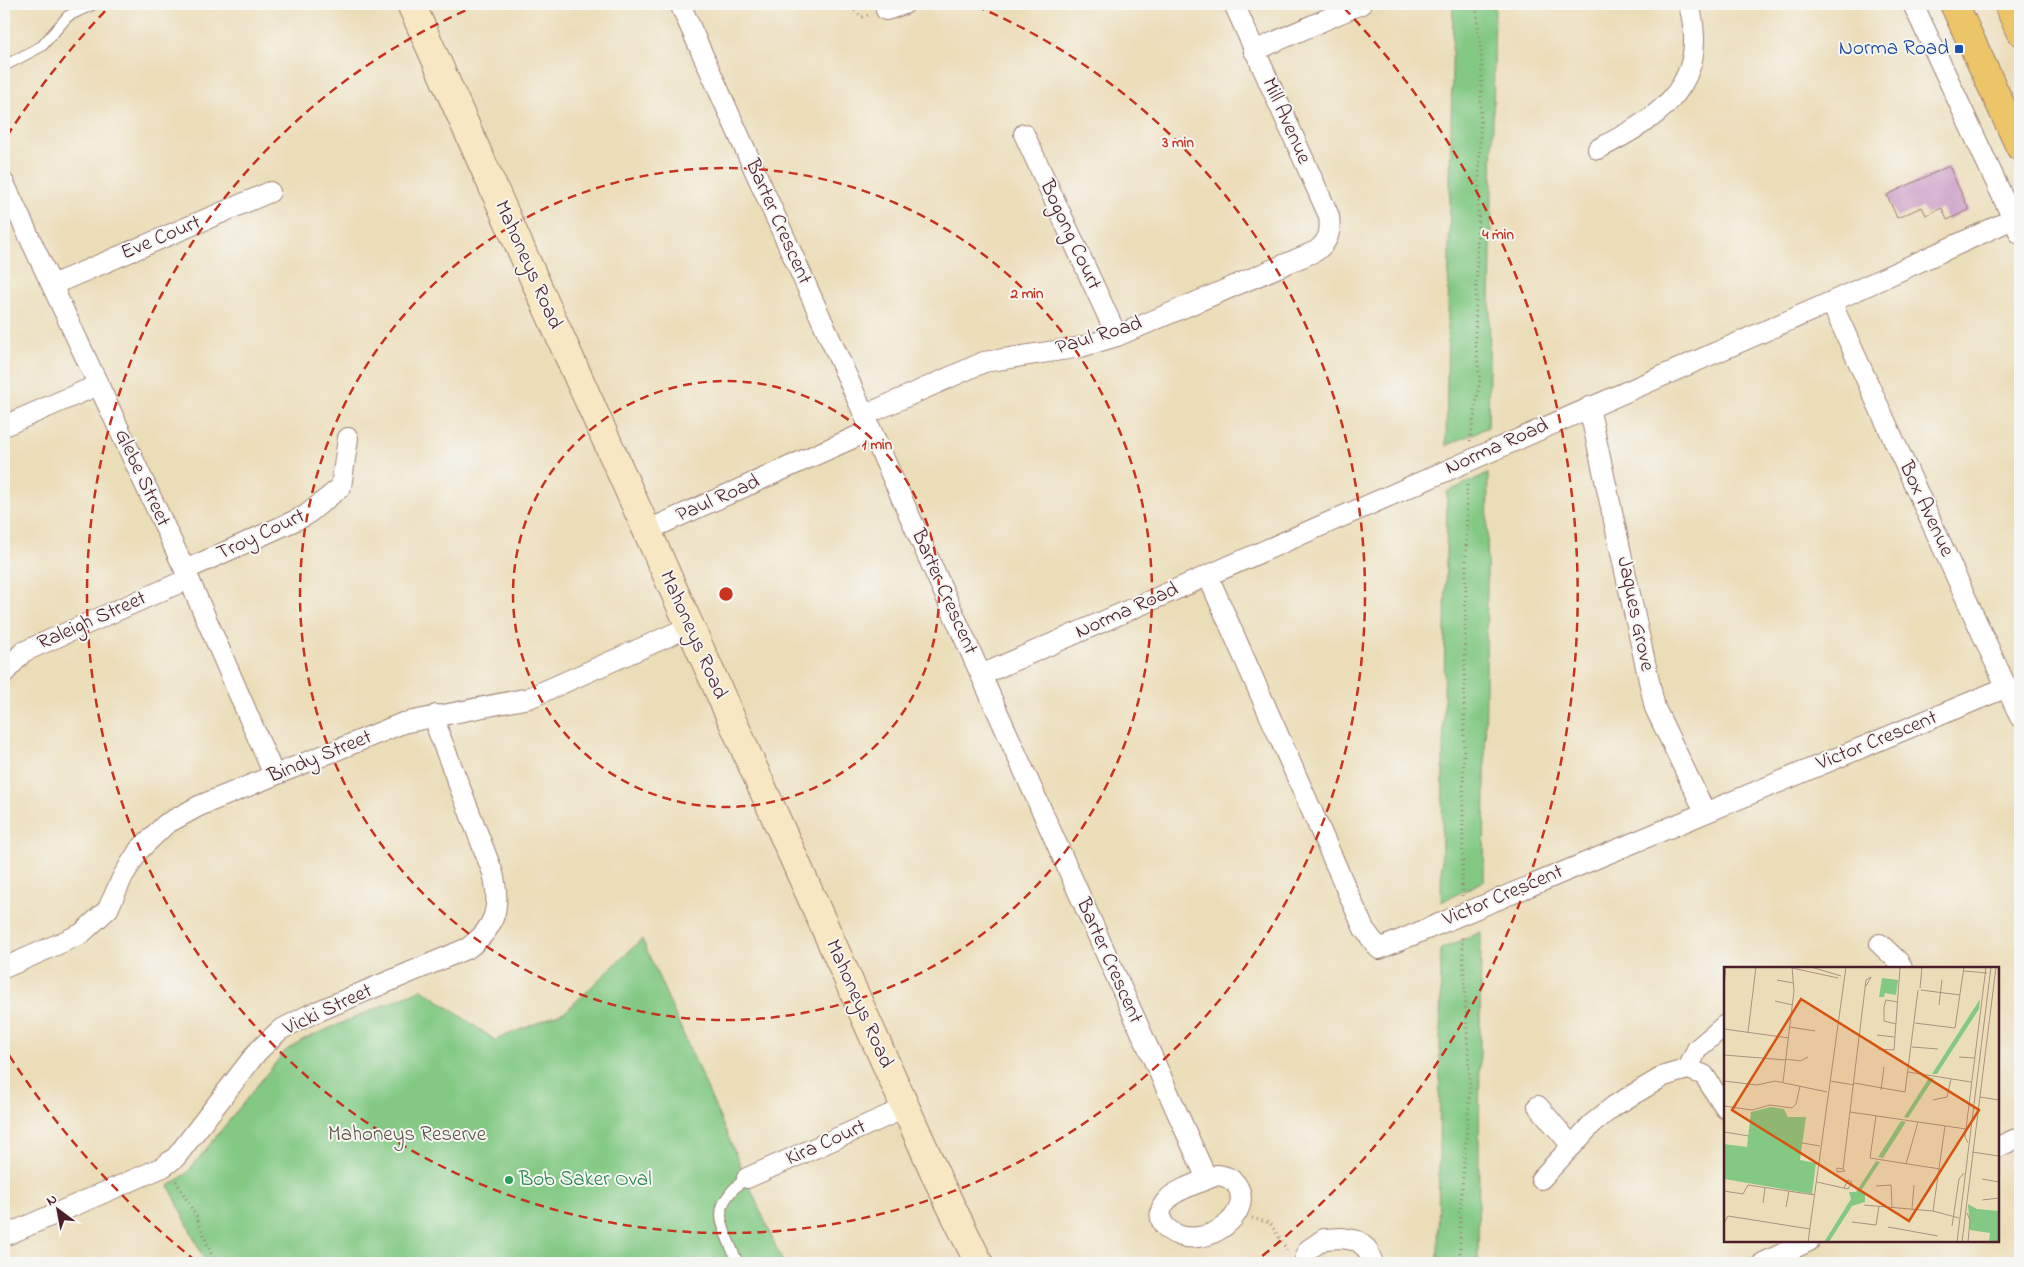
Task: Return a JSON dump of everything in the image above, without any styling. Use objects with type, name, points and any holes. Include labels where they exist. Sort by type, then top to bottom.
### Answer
[{"type":"highway","points":[[1954,4],[2020,147]]},
{"type":"highway","points":[[2008,4],[2020,31]]},
{"type":"main road","name":"Mahoneys Road","points":[[411,4],[938,1180],[979,1263]]},
{"type":"street","name":"Barter Crescent","points":[[680,4],[1208,1179]]},
{"type":"street","name":"Mill Avenue","points":[[1234,4],[1329,216],[1330,229],[1328,240]]},
{"type":"street","points":[[1254,51],[1360,4]]},
{"type":"street","points":[[1598,148],[1637,128],[1661,110],[1682,85],[1694,52],[1693,14],[1688,4]]},
{"type":"street","points":[[1913,4],[2017,227]]},
{"type":"street","name":"Bogong Court","points":[[1024,134],[1117,336]]},
{"type":"street","name":"Glebe Street","points":[[4,183],[187,574],[274,775]]},
{"type":"street","name":"Eve Court","points":[[52,285],[270,192]]},
{"type":"street","name":"Norma Road","points":[[981,675],[1467,460],[1831,302],[2017,227]]},
{"type":"street","name":"Paul Road","points":[[646,531],[868,423],[984,362],[1080,347],[1117,336],[1316,251],[1328,240]]},
{"type":"street","name":"Box Avenue","points":[[1831,302],[2020,717]]},
{"type":"street","points":[[4,426],[98,385]]},
{"type":"street","name":"Jaques Grove","points":[[1589,407],[1655,708],[1705,812]]},
{"type":"street","name":"Troy Court","points":[[187,574],[305,516],[341,488],[348,438]]},
{"type":"street","name":"Raleigh Street","points":[[4,674],[23,652],[187,574]]},
{"type":"street","name":"Victor Crescent","points":[[1208,576],[1364,929],[1379,949],[2007,687]]},
{"type":"street","name":"Bindy Street","points":[[4,968],[81,934],[108,909],[123,876],[139,850],[166,824],[199,806],[403,723],[529,698],[689,627]]},
{"type":"street","name":"Vicki Street","points":[[4,1236],[164,1167],[181,1151],[257,1052],[280,1030],[309,1015],[468,948],[481,939],[489,928],[496,906],[496,885],[438,731],[436,716]]},
{"type":"street","points":[[1880,944],[1898,961],[1901,967]]},
{"type":"street","points":[[1688,1069],[1697,1049],[1724,1026]]},
{"type":"street","points":[[1541,1179],[1592,1124],[1614,1106],[1664,1076],[1688,1069],[1704,1075],[1724,1106]]},
{"type":"street","points":[[1538,1106],[1572,1146]]},
{"type":"street","name":"Kira Court","points":[[747,1178],[906,1108]]},
{"type":"street","points":[[1999,1147],[2020,1137]]},
{"type":"street","points":[[1217,1175],[1227,1176],[1234,1181],[1239,1189],[1240,1200],[1236,1214],[1222,1228],[1205,1236],[1189,1239],[1176,1236],[1166,1228],[1161,1217],[1162,1206],[1170,1196],[1208,1179],[1217,1175]]},
{"type":"street","points":[[1298,1261],[1308,1250],[1324,1239],[1342,1238],[1363,1245],[1367,1249],[1373,1263]]},
{"type":"street","points":[[1763,1263],[1807,1242]]},
{"type":"lane","points":[[4,66],[42,46],[68,16],[94,4]]},
{"type":"lane","points":[[738,1263],[721,1215],[726,1200],[736,1186],[747,1178]]},
{"type":"path","points":[[847,4],[862,16],[895,7]]},
{"type":"path","points":[[1460,1263],[1460,1213],[1470,1090],[1462,914],[1467,460],[1480,380],[1475,339],[1482,61],[1476,4]]},
{"type":"path","points":[[164,1167],[180,1186],[196,1216],[215,1263]]},
{"type":"path","points":[[1236,1214],[1270,1223],[1298,1261]]},
{"type":"green space","points":[[1453,4],[1495,4],[1488,427],[1446,446]]},
{"type":"green space","points":[[1488,473],[1484,881],[1441,902],[1447,492]]},
{"type":"green space","points":[[1481,932],[1478,1263],[1438,1263],[1441,949]]},
{"type":"green space","name":"Mahoneys Reserve","points":[[642,939],[783,1263],[206,1263],[169,1186],[186,1174],[285,1051],[304,1039],[422,989],[495,1040],[566,1011]]},
{"type":"building","points":[[1949,166],[1969,210],[1947,220],[1942,208],[1926,215],[1922,207],[1897,218],[1887,195]]},
{"type":"place","name":"Norma Road","points":[[1959,49]]},
{"type":"place","name":"Bob Saker Oval","points":[[509,1180]]}]
